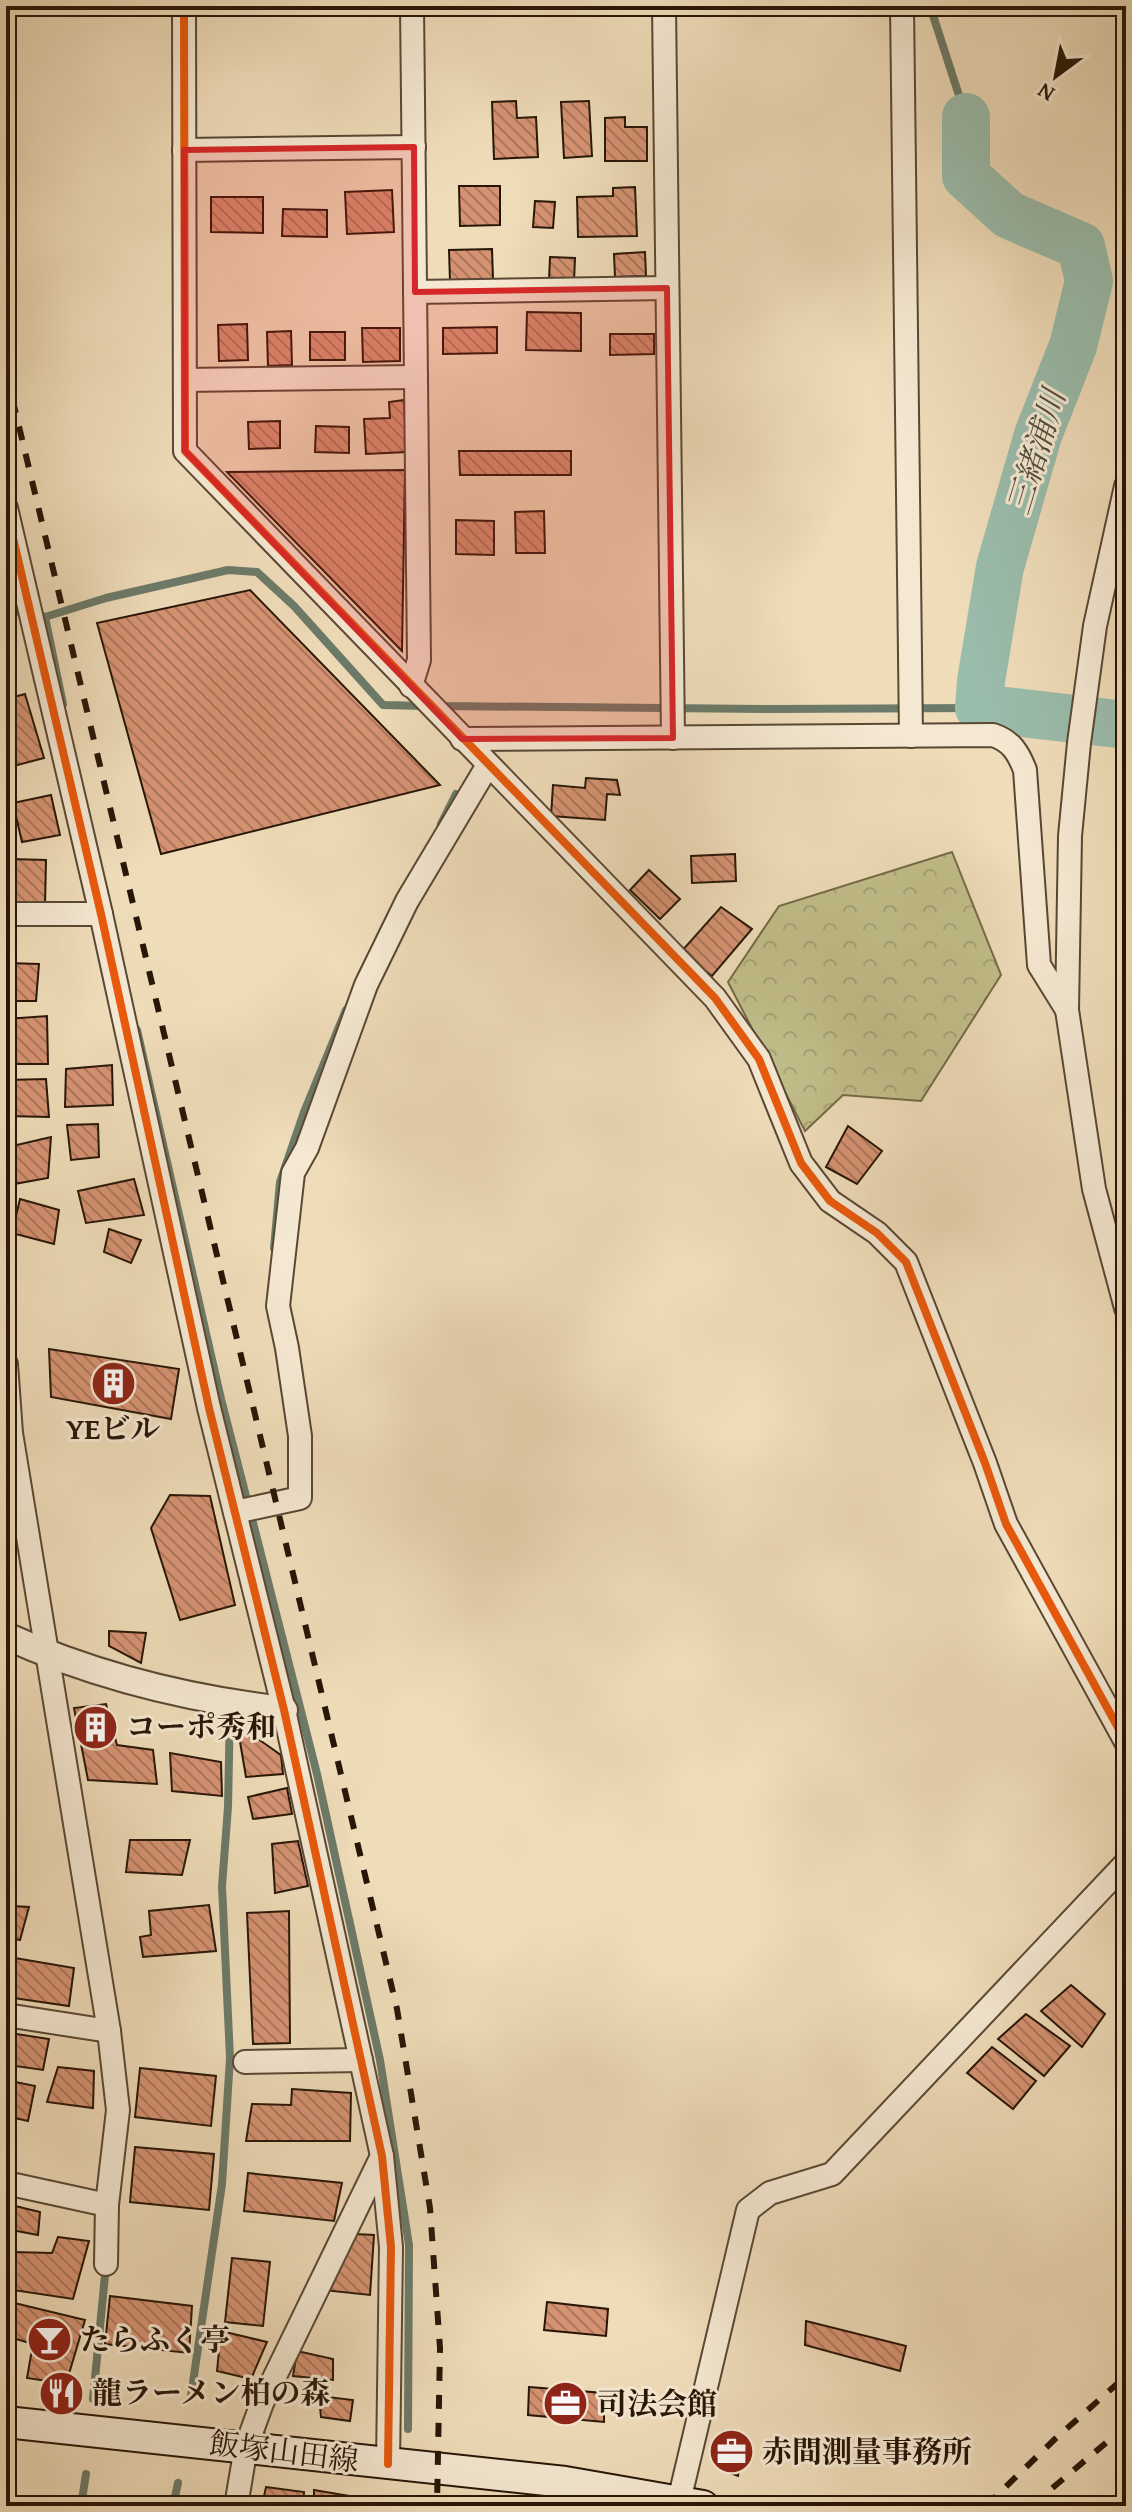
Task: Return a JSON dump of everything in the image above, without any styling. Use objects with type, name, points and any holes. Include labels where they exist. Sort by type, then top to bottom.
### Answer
[{"type":"main road","name":"飯塚山田線","points":[[6,2422],[565,2482],[691,2504]]},
{"type":"street","points":[[184,6],[185,451],[715,998],[759,1059],[801,1163],[830,1201],[877,1233],[906,1262],[1006,1524],[1126,1742]]},
{"type":"street","points":[[411,686],[419,660],[412,6]]},
{"type":"street","points":[[664,6],[673,738]]},
{"type":"street","points":[[902,6],[911,736]]},
{"type":"street","points":[[184,150],[414,147]]},
{"type":"street","points":[[415,292],[667,288]]},
{"type":"street","points":[[185,380],[416,377]]},
{"type":"street","points":[[1126,486],[1095,626],[1079,743],[1070,836],[1067,1010],[1094,1189],[1126,1308]]},
{"type":"street","points":[[6,508],[101,914],[209,1408],[245,1510],[284,1710],[382,2156],[391,2247],[388,2464]]},
{"type":"street","points":[[462,739],[993,735],[1004,739],[1018,751],[1025,770],[1039,965],[1067,1010]]},
{"type":"street","points":[[245,1510],[300,1498],[300,1436],[278,1306],[293,1173],[307,1148],[366,985],[407,901],[488,765]]},
{"type":"street","points":[[6,914],[101,914]]},
{"type":"street","points":[[6,1364],[11,1433],[109,2031],[118,2110],[107,2205],[106,2264]]},
{"type":"street","points":[[6,1636],[47,1655],[125,1681],[230,1704],[284,1710]]},
{"type":"street","points":[[691,2504],[748,2210],[770,2193],[832,2174],[1126,1863]]},
{"type":"street","points":[[6,2015],[109,2031]]},
{"type":"street","points":[[245,2062],[361,2060]]},
{"type":"street","points":[[236,2506],[246,2447],[272,2380],[382,2156]]},
{"type":"street","points":[[6,2183],[107,2205]]},
{"type":"highlighted area","points":[[414,147],[415,292],[667,288],[673,738],[462,739],[185,451],[184,150]]},
{"type":"green space","points":[[952,852],[1001,975],[921,1101],[843,1095],[805,1131],[728,982],[779,906]]},
{"type":"building","points":[[516,101],[517,118],[536,117],[538,157],[494,159],[492,102]]},
{"type":"building","points":[[589,101],[592,156],[564,158],[561,102]]},
{"type":"building","points":[[625,117],[625,127],[647,127],[647,161],[605,161],[605,118]]},
{"type":"building","points":[[459,186],[500,186],[500,225],[460,226]]},
{"type":"building","points":[[635,187],[637,236],[578,237],[577,197],[613,196],[613,188]]},
{"type":"building","points":[[392,190],[394,232],[347,234],[345,192]]},
{"type":"building","points":[[211,197],[263,197],[263,233],[211,232]]},
{"type":"building","points":[[535,201],[555,202],[553,228],[533,227]]},
{"type":"building","points":[[283,209],[327,210],[327,237],[282,236]]},
{"type":"building","points":[[492,249],[493,279],[450,281],[449,250]]},
{"type":"building","points":[[645,252],[646,276],[615,277],[614,254]]},
{"type":"building","points":[[550,257],[575,258],[574,282],[549,281]]},
{"type":"building","points":[[527,312],[581,313],[581,351],[526,350]]},
{"type":"building","points":[[247,324],[248,360],[219,361],[218,325]]},
{"type":"building","points":[[497,327],[497,353],[443,354],[443,328]]},
{"type":"building","points":[[362,328],[400,328],[400,361],[363,362]]},
{"type":"building","points":[[291,331],[292,365],[268,366],[267,332]]},
{"type":"building","points":[[310,332],[345,332],[345,360],[310,360]]},
{"type":"building","points":[[610,334],[654,334],[654,354],[610,355]]},
{"type":"building","points":[[404,400],[407,452],[366,454],[364,419],[390,418],[389,402]]},
{"type":"building","points":[[280,421],[280,448],[249,449],[248,422]]},
{"type":"building","points":[[316,426],[349,427],[349,453],[315,452]]},
{"type":"building","points":[[459,451],[571,451],[571,475],[460,475]]},
{"type":"building","points":[[405,470],[402,651],[227,472]]},
{"type":"building","points":[[544,511],[545,553],[516,553],[515,512]]},
{"type":"building","points":[[456,520],[494,521],[494,555],[456,554]]},
{"type":"building","points":[[250,590],[440,785],[161,854],[97,623]]},
{"type":"building","points":[[25,694],[44,758],[6,768],[6,699]]},
{"type":"building","points":[[586,778],[617,780],[620,795],[607,794],[605,820],[551,816],[553,785],[585,788]]},
{"type":"building","points":[[51,795],[60,835],[22,842],[13,803]]},
{"type":"building","points":[[735,854],[736,881],[692,883],[691,856]]},
{"type":"building","points":[[11,859],[46,860],[45,905],[6,904],[6,866],[11,866]]},
{"type":"building","points":[[649,870],[680,899],[660,919],[630,890]]},
{"type":"building","points":[[721,907],[752,929],[712,976],[680,953]]},
{"type":"building","points":[[6,963],[39,964],[36,1001],[6,1001]]},
{"type":"building","points":[[47,1016],[48,1064],[6,1064],[6,1019]]},
{"type":"building","points":[[112,1065],[113,1105],[65,1107],[66,1069]]},
{"type":"building","points":[[46,1079],[49,1117],[6,1116],[6,1080]]},
{"type":"building","points":[[98,1124],[99,1157],[71,1160],[67,1125]]},
{"type":"building","points":[[848,1126],[882,1151],[857,1184],[826,1167]]},
{"type":"building","points":[[51,1137],[48,1178],[14,1184],[8,1147]]},
{"type":"building","points":[[134,1179],[144,1215],[86,1223],[78,1191]]},
{"type":"building","points":[[20,1199],[59,1210],[54,1244],[12,1233]]},
{"type":"building","points":[[109,1229],[141,1240],[131,1263],[104,1252]]},
{"type":"building","name":"YEビル","points":[[49,1349],[179,1369],[171,1419],[51,1397]]},
{"type":"building","points":[[170,1495],[210,1496],[235,1605],[180,1620],[151,1528]]},
{"type":"building","points":[[109,1631],[146,1633],[141,1663],[109,1646]]},
{"type":"building","name":"コーポ秀和","points":[[106,1704],[117,1745],[153,1750],[157,1784],[88,1780],[74,1708]]},
{"type":"building","points":[[251,1734],[281,1755],[283,1774],[246,1777],[239,1736]]},
{"type":"building","points":[[170,1753],[221,1762],[222,1796],[172,1791]]},
{"type":"building","points":[[287,1788],[292,1814],[253,1819],[248,1797]]},
{"type":"building","points":[[130,1840],[190,1840],[182,1875],[126,1872]]},
{"type":"building","points":[[298,1841],[308,1886],[275,1893],[272,1844]]},
{"type":"building","points":[[6,1897],[13,1898],[12,1906],[29,1907],[20,1940],[6,1937]]},
{"type":"building","points":[[209,1905],[216,1951],[143,1957],[140,1937],[151,1935],[149,1911]]},
{"type":"building","points":[[289,1911],[290,2043],[253,2044],[247,1913]]},
{"type":"building","points":[[9,1957],[74,1968],[69,2006],[6,1997]]},
{"type":"building","points":[[1071,1985],[1105,2014],[1082,2047],[1041,2011]]},
{"type":"building","points":[[1026,2014],[1070,2046],[1044,2076],[998,2039]]},
{"type":"building","points":[[10,2033],[49,2039],[43,2070],[8,2065]]},
{"type":"building","points":[[992,2047],[1036,2081],[1013,2109],[967,2073]]},
{"type":"building","points":[[58,2067],[94,2071],[93,2108],[47,2102]]},
{"type":"building","points":[[140,2068],[216,2076],[211,2126],[135,2117]]},
{"type":"building","points":[[6,2080],[35,2086],[28,2121],[6,2116]]},
{"type":"building","points":[[292,2089],[351,2093],[350,2141],[246,2141],[252,2104],[291,2105]]},
{"type":"building","points":[[135,2147],[214,2154],[209,2210],[130,2202]]},
{"type":"building","points":[[248,2173],[342,2183],[334,2221],[244,2211]]},
{"type":"building","points":[[7,2204],[40,2212],[38,2235],[6,2229]]},
{"type":"building","points":[[355,2234],[374,2235],[370,2295],[323,2290]]},
{"type":"building","points":[[58,2237],[89,2241],[73,2299],[6,2289],[6,2271],[13,2252],[52,2253]]},
{"type":"building","points":[[232,2258],[270,2262],[263,2326],[225,2322]]},
{"type":"building","points":[[110,2296],[192,2306],[189,2353],[105,2344]]},
{"type":"building","name":"たらふく亭","points":[[6,2301],[85,2320],[66,2384],[27,2378],[33,2344],[6,2336]]},
{"type":"building","points":[[547,2302],[608,2309],[606,2336],[544,2330]]},
{"type":"building","points":[[806,2321],[906,2346],[900,2371],[805,2345]]},
{"type":"building","points":[[221,2331],[267,2342],[251,2379],[217,2371]]},
{"type":"building","points":[[297,2351],[333,2359],[333,2380],[293,2376]]},
{"type":"building","name":"龍ラーメン柏の森","points":[[46,2384],[80,2389],[77,2402],[43,2396]]},
{"type":"building","name":"司法会館","points":[[529,2387],[604,2393],[604,2422],[528,2415]]},
{"type":"building","points":[[319,2396],[353,2400],[350,2421],[321,2417]]},
{"type":"building","name":"赤間測量事務所","points":[[723,2431],[744,2434],[738,2476],[719,2469]]},
{"type":"building","points":[[266,2487],[304,2492],[303,2506],[262,2506]]},
{"type":"building","points":[[314,2490],[356,2497],[356,2506],[314,2506]]},
{"type":"waterway","points":[[930,6],[966,117]]},
{"type":"waterway","name":"三緒浦川","points":[[966,117],[966,176],[1009,215],[1081,246],[1089,281],[1073,346],[1038,435],[1000,567],[979,708],[1126,725]]},
{"type":"waterway","points":[[6,609],[45,617],[106,598],[228,570],[257,572],[294,606],[383,705],[425,706]]},
{"type":"waterway","points":[[45,617],[63,704]]},
{"type":"waterway","points":[[439,706],[979,708]]},
{"type":"waterway","points":[[441,824],[456,794]]},
{"type":"waterway","points":[[274,1248],[280,1182],[304,1112],[346,1010]]},
{"type":"waterway","points":[[137,1030],[247,1500]]},
{"type":"waterway","points":[[250,1511],[317,1774],[380,2060],[409,2245],[408,2429]]},
{"type":"waterway","points":[[191,2396],[222,2184],[230,2058],[222,1886],[228,1807],[230,1708]]},
{"type":"waterway","points":[[93,2399],[106,2265]]},
{"type":"waterway","points":[[81,2506],[86,2474]]},
{"type":"waterway","points":[[173,2506],[178,2483]]},
{"type":"railway","points":[[6,372],[397,2009],[430,2208],[440,2348],[437,2506]]},
{"type":"railway","points":[[986,2506],[1126,2376]]},
{"type":"railway","points":[[1031,2506],[1126,2426]]},
{"type":"cycle path","points":[[184,6],[185,451],[715,998],[759,1059],[801,1163],[830,1201],[877,1233],[906,1262],[1006,1524],[1126,1742]]},
{"type":"cycle path","points":[[6,508],[101,914],[209,1408],[284,1710],[382,2156],[391,2247],[388,2464]]},
{"type":"place","name":"YEビル","points":[[113,1383]]},
{"type":"place","name":"コーポ秀和","points":[[95,1727]]},
{"type":"place","name":"たらふく亭","points":[[49,2340]]},
{"type":"place","name":"龍ラーメン柏の森","points":[[61,2393]]},
{"type":"place","name":"司法会館","points":[[566,2404]]},
{"type":"place","name":"赤間測量事務所","points":[[731,2452]]}]
